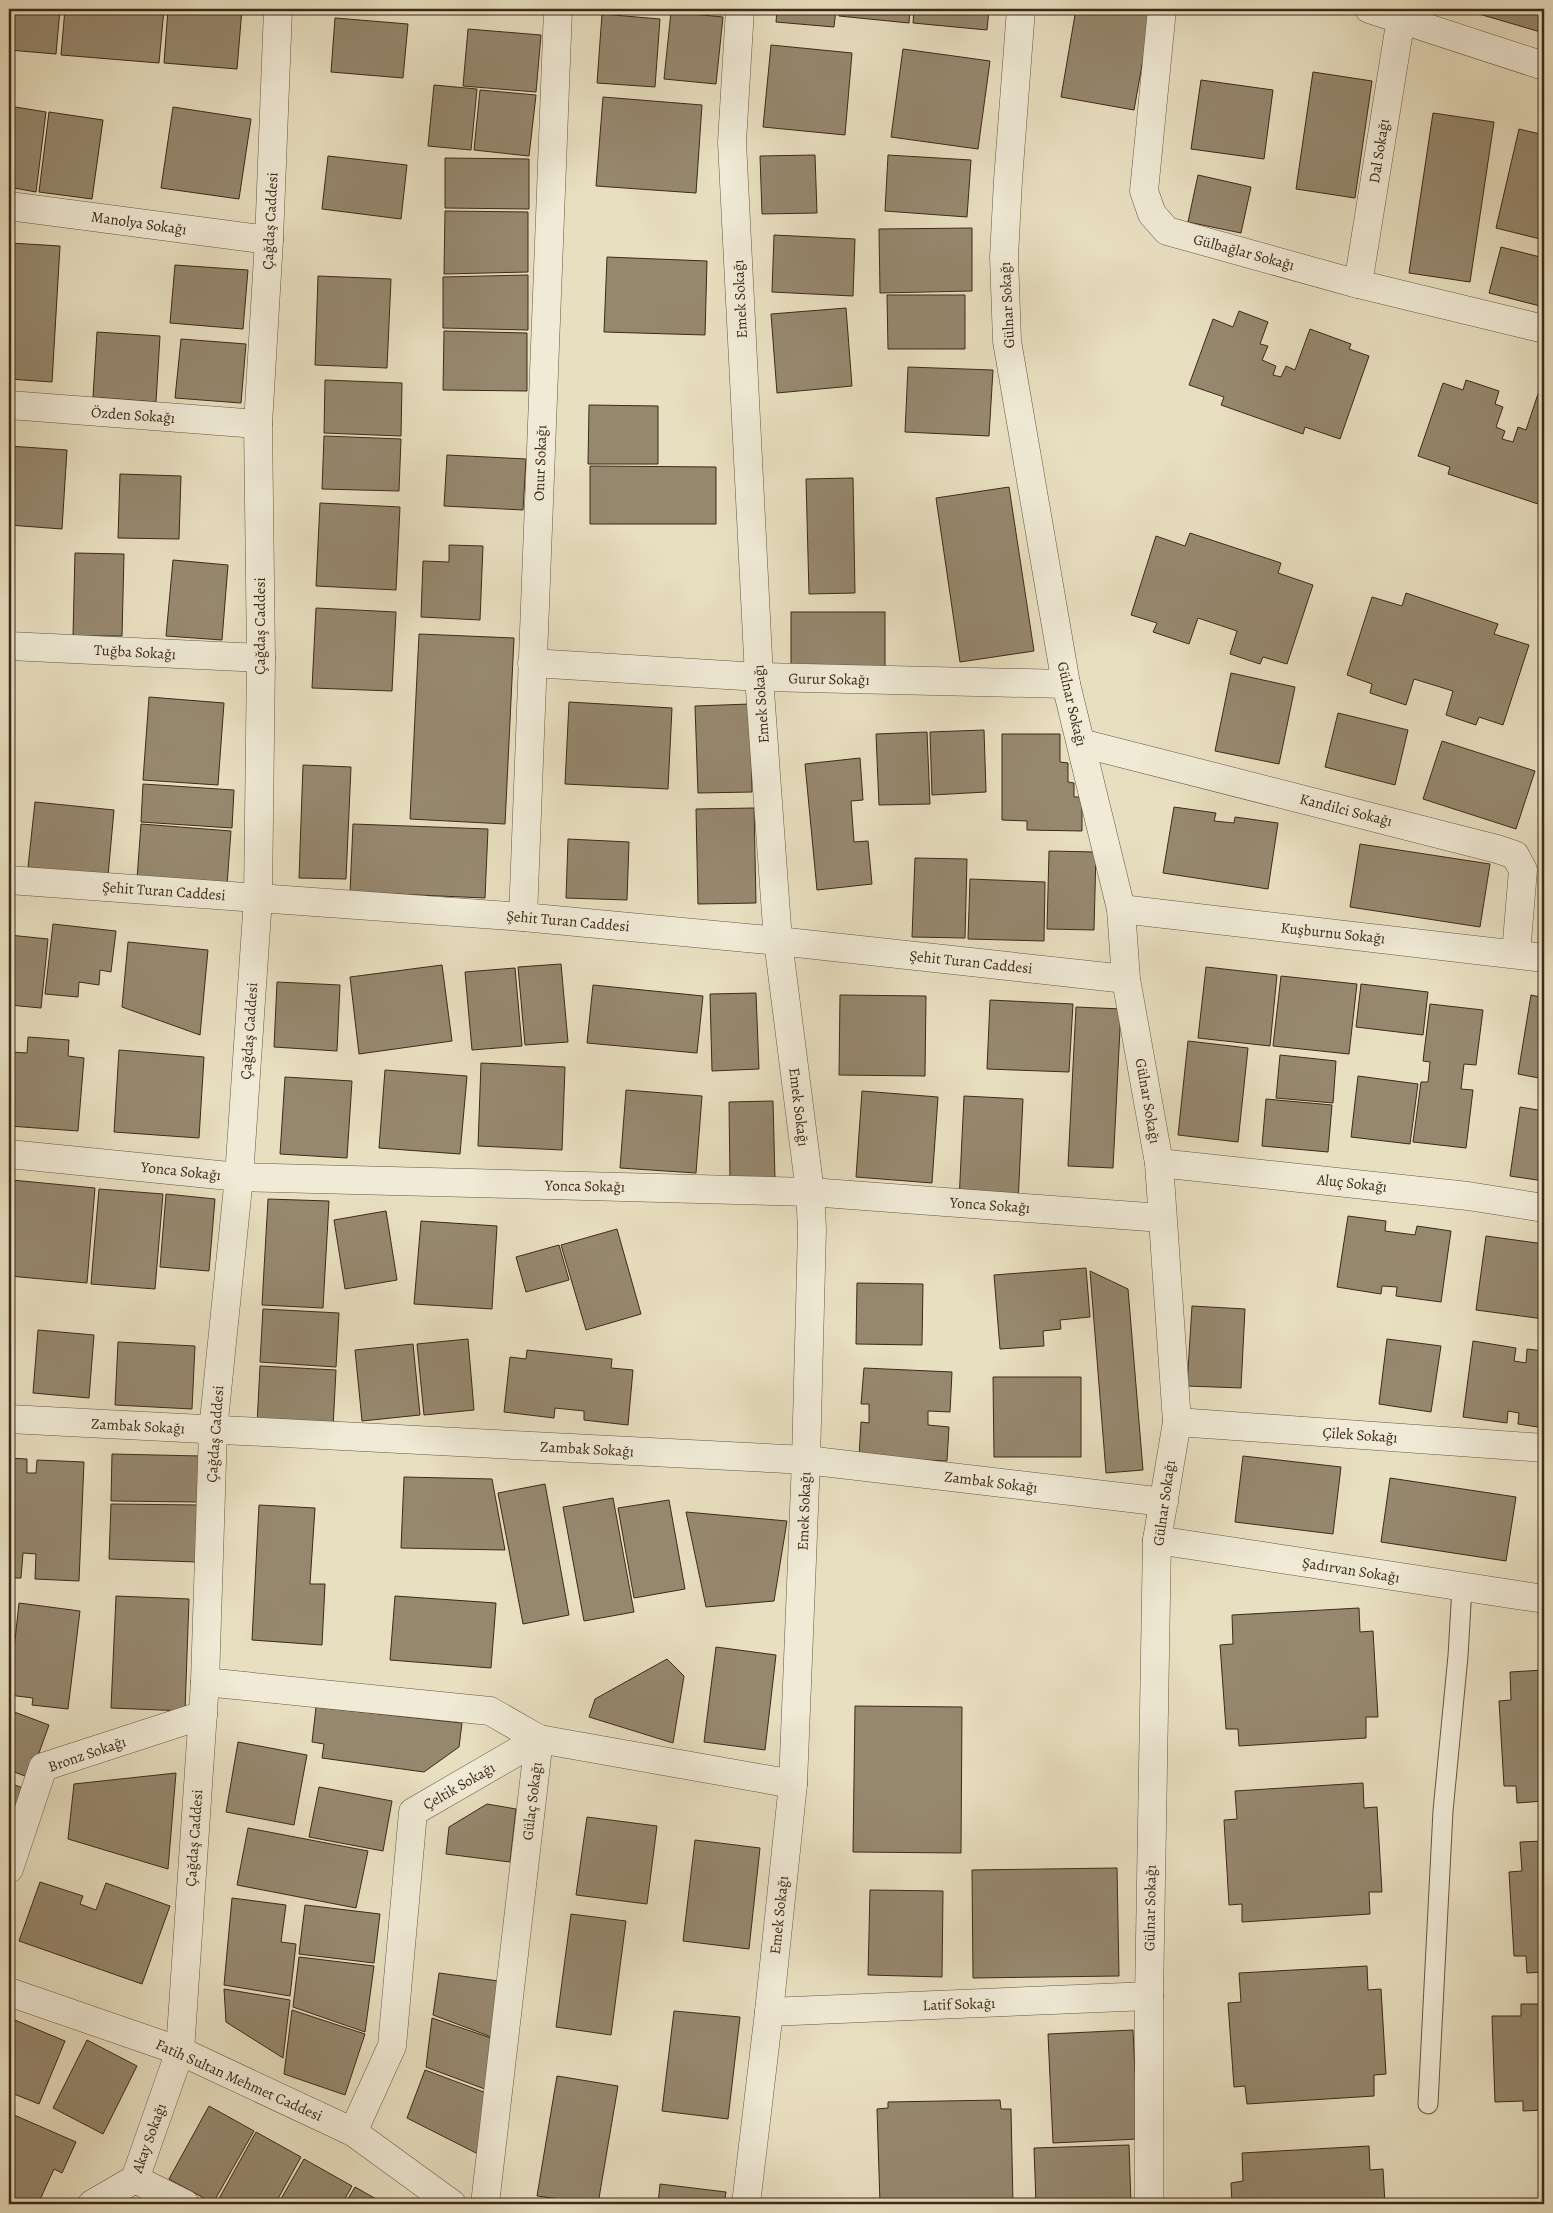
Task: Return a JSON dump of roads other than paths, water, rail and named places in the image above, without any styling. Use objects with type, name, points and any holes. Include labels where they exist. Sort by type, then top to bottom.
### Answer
[{"type":"street","name":"Çağdaş Caddesi","points":[[180,2050],[205,1682],[214,1430],[239,1177],[258,898],[261,658],[258,424],[269,240],[278,9]]},
{"type":"street","name":"Onur Sokağı","points":[[522,917],[558,9]]},
{"type":"street","name":"Emek Sokağı","points":[[740,9],[732,142],[759,677],[778,940],[810,1192],[812,1230],[806,1460],[793,1784],[770,2012],[746,2204]]},
{"type":"street","name":"Gülnar Sokağı","points":[[1021,9],[1005,247],[1007,341],[1066,684],[1121,910],[1126,978],[1159,1163],[1177,1422],[1157,1540],[1149,1996],[1149,2204]]},
{"type":"street","name":"Gülbağlar Sokağı","points":[[1162,9],[1144,191],[1152,214],[1167,231],[1358,284],[1544,328]]},
{"type":"street","points":[[1369,9],[1544,66]]},
{"type":"street","name":"Dal Sokağı","points":[[1358,284],[1401,18]]},
{"type":"street","name":"Manolya Sokağı","points":[[9,206],[269,240]]},
{"type":"street","name":"Özden Sokağı","points":[[9,405],[258,424]]},
{"type":"street","name":"Tuğba Sokağı","points":[[9,646],[261,658]]},
{"type":"street","name":"Gurur Sokağı","points":[[532,663],[759,677],[1066,684]]},
{"type":"street","name":"Kandilci Sokağı","points":[[1081,743],[1488,846],[1515,855],[1523,870],[1516,953]]},
{"type":"street","name":"Şehit Turan Caddesi","points":[[9,880],[522,917],[778,940],[1126,978]]},
{"type":"street","name":"Kuşburnu Sokağı","points":[[1121,910],[1516,953],[1544,958]]},
{"type":"street","name":"Yonca Sokağı","points":[[9,1154],[239,1177],[810,1192],[1162,1218]]},
{"type":"street","name":"Aluç Sokağı","points":[[1159,1163],[1468,1196],[1544,1208]]},
{"type":"street","name":"Zambak Sokağı","points":[[9,1419],[806,1460],[1164,1502]]},
{"type":"street","name":"Çilek Sokağı","points":[[1177,1422],[1544,1448]]},
{"type":"street","name":"Şadırvan Sokağı","points":[[1157,1540],[1544,1599]]},
{"type":"street","points":[[205,1682],[490,1711],[539,1739],[793,1784]]},
{"type":"street","name":"Bronz Sokağı","points":[[9,1869],[43,1768],[203,1716]]},
{"type":"street","name":"Çeltik Sokağı","points":[[353,2132],[392,2046],[414,1812],[539,1739]]},
{"type":"street","name":"Gülaç Sokağı","points":[[484,2204],[539,1739]]},
{"type":"street","name":"Fatih Sultan Mehmet Caddesi","points":[[9,1992],[180,2050],[353,2132],[426,2196],[452,2204]]},
{"type":"street","name":"Latif Sokağı","points":[[770,2012],[1149,1996]]},
{"type":"street","name":"Akay Sokağı","points":[[92,2204],[135,2179],[180,2050]]},
{"type":"street","points":[[135,2179],[185,2204]]},
{"type":"lane","points":[[1428,2104],[1444,1811],[1458,1656],[1462,1587]]}]
